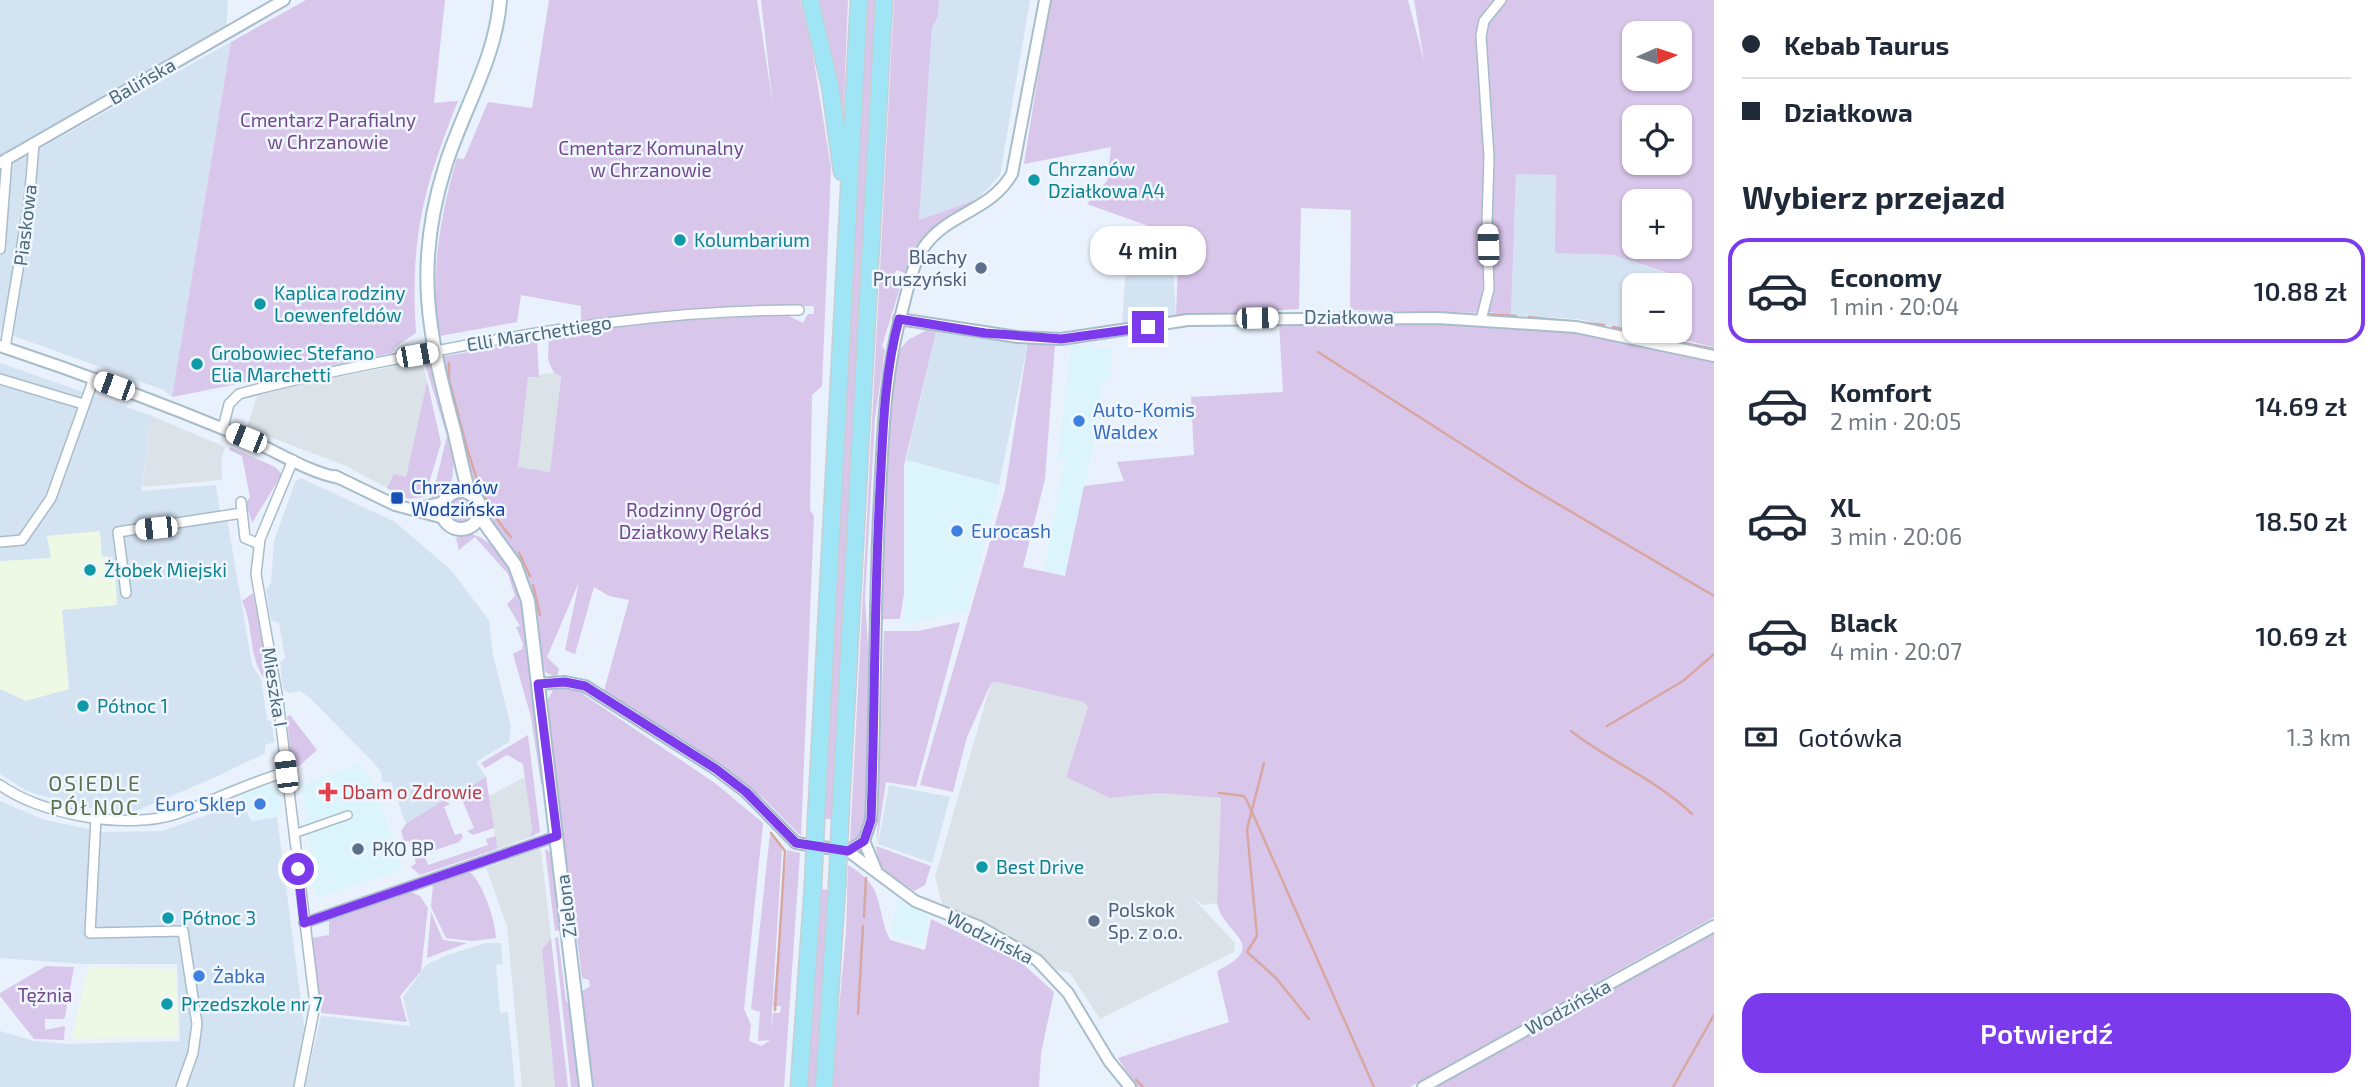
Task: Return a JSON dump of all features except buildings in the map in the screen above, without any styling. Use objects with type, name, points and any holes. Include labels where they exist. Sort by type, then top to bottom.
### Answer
[{"type":"highway","points":[[810,0],[830,86],[847,223]]},
{"type":"highway","points":[[799,1087],[813,885],[859,0]]},
{"type":"highway","points":[[824,1087],[884,0]]},
{"type":"main road","points":[[500,0],[490,51],[447,160],[433,211],[426,275],[433,352],[469,493],[478,502],[480,515],[515,565],[524,587],[538,684]]},
{"type":"main road","points":[[459,455],[444,518],[455,528],[471,526],[500,542]]},
{"type":"main road","points":[[449,497],[469,493]]},
{"type":"main road","points":[[471,526],[480,515]]},
{"type":"main road","name":"Zielona","points":[[538,684],[586,1087]]},
{"type":"street","name":"Balińska","points":[[4,160],[284,0]]},
{"type":"street","points":[[538,684],[565,682],[585,686],[726,777],[759,804],[796,843],[848,851],[864,841],[871,820],[876,665],[874,612],[888,362],[923,247],[943,228],[982,207],[1000,192],[1012,174],[1045,0]]},
{"type":"street","points":[[1481,320],[1489,289],[1489,120],[1482,28],[1501,0]]},
{"type":"street","name":"Piaskowa","points":[[3,347],[10,337],[29,203],[34,144]]},
{"type":"street","points":[[0,249],[4,160]]},
{"type":"street","name":"Elli Marchettiego","points":[[223,428],[229,404],[239,394],[433,352],[618,319],[799,310]]},
{"type":"street","name":"Działkowa","points":[[899,319],[985,333],[1061,339],[1209,319],[1389,316],[1481,320],[1576,327],[1714,356]]},
{"type":"street","points":[[3,347],[94,378],[223,428],[320,474],[339,478],[408,510],[444,518]]},
{"type":"street","points":[[0,542],[22,540],[44,509],[94,378]]},
{"type":"street","points":[[0,379],[83,404]]},
{"type":"street","name":"Mieszka I","points":[[293,460],[259,544],[257,583],[278,700],[314,1020],[299,1087]]},
{"type":"street","points":[[408,510],[449,497]]},
{"type":"street","points":[[242,502],[245,538],[259,544]]},
{"type":"street","points":[[126,593],[118,532],[242,513]]},
{"type":"street","points":[[0,785],[17,796],[46,807],[96,817],[143,821],[174,815],[257,780],[286,772]]},
{"type":"street","points":[[294,834],[348,815]]},
{"type":"street","points":[[96,817],[90,933],[183,931],[197,1024],[193,1052],[181,1087]]},
{"type":"street","points":[[304,923],[557,836]]},
{"type":"street","points":[[864,841],[879,876]]},
{"type":"street","name":"Wodzińska","points":[[848,851],[915,901],[980,927],[1043,965],[1068,993],[1109,1061],[1130,1087]]},
{"type":"street","name":"Wodzińska","points":[[1423,1087],[1714,926]]},
{"type":"shaded area","points":[[0,0],[228,0],[226,32],[0,159]]},
{"type":"shaded area","points":[[939,0],[1030,0],[1000,175],[978,199],[919,220],[932,28],[938,17]]},
{"type":"shaded area","points":[[231,42],[172,397],[164,390],[0,331],[0,171]]},
{"type":"shaded area","points":[[1516,173],[1557,175],[1593,255],[1613,255],[1665,273],[1622,273],[1622,328],[1578,319],[1511,315]]},
{"type":"shaded area","points":[[1128,234],[1171,240],[1176,316],[1122,326]]},
{"type":"shaded area","points":[[936,332],[1028,342],[999,485],[906,460]]},
{"type":"shaded area","points":[[1071,344],[1113,349],[1109,380],[1101,381],[1095,436],[1065,576],[1044,571],[1064,460],[1058,458]]},
{"type":"shaded area","points":[[415,362],[424,368],[427,381],[406,477],[394,475],[387,488],[346,466],[247,428],[258,393]]},
{"type":"shaded area","points":[[0,363],[152,416],[141,491],[216,485],[221,518],[227,518],[252,665],[261,679],[267,720],[272,722],[274,742],[265,745],[265,753],[129,814],[73,805],[27,791],[0,774]]},
{"type":"shaded area","points":[[554,373],[561,375],[550,472],[518,468],[528,376]]},
{"type":"shaded area","points":[[152,416],[225,447],[221,460],[222,480],[142,487]]},
{"type":"shaded area","points":[[906,460],[999,485],[967,611],[904,625]]},
{"type":"shaded area","points":[[301,478],[395,522],[451,570],[489,620],[493,655],[511,727],[509,742],[476,762],[486,777],[406,824],[391,782],[382,782],[381,772],[374,763],[310,698],[300,691],[289,693],[283,689],[280,663],[285,658],[279,623],[271,620],[266,590],[271,583],[274,541],[295,482]]},
{"type":"shaded area","points":[[100,531],[102,557],[108,556],[110,567],[115,567],[117,605],[62,610],[69,689],[26,701],[0,689],[0,561],[51,558],[47,536]]},
{"type":"shaded area","points":[[997,682],[1084,702],[1088,707],[1066,776],[1110,798],[1160,793],[1221,798],[1217,903],[1203,905],[1189,894],[1235,943],[1234,952],[1100,1019],[1070,973],[1055,969],[1024,946],[943,908],[935,877],[991,683]]},
{"type":"shaded area","points":[[359,764],[369,776],[378,796],[402,869],[317,898],[312,880],[315,879],[301,785]]},
{"type":"shaded area","points":[[525,777],[532,829],[530,837],[497,849],[489,796]]},
{"type":"shaded area","name":"Euro Sklep","points":[[272,785],[278,789],[281,807],[278,815],[254,819],[240,796],[243,792],[259,786]]},
{"type":"shaded area","points":[[889,785],[950,797],[932,863],[878,844]]},
{"type":"shaded area","points":[[0,801],[45,820],[103,832],[162,831],[241,803],[252,821],[277,817],[305,1032],[293,1087],[0,1087],[0,1031],[34,1041],[70,1044],[180,1041],[177,964],[82,964],[0,958]]},
{"type":"shaded area","points":[[537,849],[541,850],[551,938],[542,950],[555,1087],[522,1087],[507,926],[486,868]]},
{"type":"shaded area","points":[[897,900],[929,914],[923,945],[891,936]]},
{"type":"shaded area","points":[[486,943],[501,943],[503,964],[496,965],[500,1013],[508,1012],[515,1087],[305,1087],[321,1016],[410,1026],[403,997],[426,965],[447,955]]},
{"type":"shaded area","points":[[88,967],[176,969],[178,1037],[72,1039]]},
{"type":"green space","name":"Cmentarz Parafialny w Chrzanowie","points":[[306,0],[445,0],[434,103],[458,101],[428,188],[417,241],[416,333],[395,347],[392,353],[172,397],[231,42]]},
{"type":"green space","points":[[549,0],[757,0],[773,106],[761,0],[800,0],[811,43],[831,168],[822,386],[812,395],[810,510],[814,516],[801,836],[762,797],[685,741],[604,691],[629,600],[609,596],[594,587],[575,654],[565,650],[579,582],[547,657],[559,669],[557,678],[545,672],[532,596],[486,518],[482,500],[473,489],[442,359],[445,356],[537,340],[539,377],[528,377],[518,467],[550,472],[561,376],[554,373],[548,360],[549,336],[619,325],[768,315],[787,315],[803,323],[808,314],[814,314],[814,306],[760,306],[581,320],[581,306],[521,295],[517,322],[440,336],[437,333],[435,288],[438,244],[457,158],[464,159],[488,102],[532,108]]},
{"type":"green space","points":[[816,0],[848,0],[843,128]]},
{"type":"green space","points":[[864,0],[879,0],[836,820],[821,818]]},
{"type":"green space","points":[[894,0],[939,0],[938,17],[932,28],[919,220],[978,199],[933,228],[918,246],[905,273],[896,270],[894,275],[903,278],[882,346],[885,350],[875,418],[865,599],[869,661],[865,825],[859,838],[850,842]]},
{"type":"green space","points":[[1050,0],[1408,0],[1424,61],[1414,0],[1714,0],[1714,347],[1692,342],[1692,273],[1668,273],[1625,259],[1692,259],[1692,189],[1622,189],[1622,258],[1613,255],[1555,253],[1556,175],[1516,174],[1511,315],[1488,312],[1491,288],[1493,127],[1484,34],[1487,157],[1482,313],[1350,310],[1351,210],[1301,208],[1299,309],[1176,316],[1179,237],[1087,204],[1107,181],[1111,147],[1024,164]]},
{"type":"green space","points":[[1279,321],[1432,323],[1577,331],[1622,341],[1622,343],[1634,343],[1714,360],[1714,917],[1410,1087],[1137,1087],[1118,1058],[1229,1022],[1217,971],[1233,962],[1241,954],[1243,946],[1221,914],[1217,903],[1221,798],[1160,793],[1110,798],[1066,777],[1088,707],[1084,702],[997,682],[991,683],[967,737],[953,792],[920,785],[1005,490],[1028,342],[1055,344],[1045,479],[1023,567],[1065,576],[1084,486],[1124,481],[1117,462],[1194,455],[1191,397],[1283,392]]},
{"type":"green space","points":[[927,330],[936,332],[904,465],[904,594],[900,619],[883,619],[879,616],[889,413],[897,353],[908,340]]},
{"type":"green space","points":[[423,358],[430,365],[440,397],[451,440],[453,461],[452,480],[445,494],[431,502],[447,436]]},
{"type":"green space","points":[[427,381],[441,443],[425,497],[408,499],[387,488],[394,474],[406,477]]},
{"type":"green space","points":[[230,447],[275,467],[282,474],[252,523],[246,503],[250,497],[242,456],[229,450]]},
{"type":"green space","points":[[461,496],[470,500],[474,509],[470,518],[461,522],[452,518],[448,509],[452,500]]},
{"type":"green space","points":[[465,533],[487,541],[496,549],[510,568],[520,591],[546,783],[541,784],[531,717],[513,654],[522,649],[523,644],[516,627],[520,626],[507,604],[515,596],[508,574],[475,537],[459,550],[456,538]]},
{"type":"green space","points":[[253,593],[268,670],[263,677],[255,659],[242,601]]},
{"type":"green space","points":[[960,622],[916,787],[886,782],[877,843],[884,631],[918,631]]},
{"type":"green space","points":[[562,687],[585,692],[584,695],[715,783],[763,823],[744,1009],[751,1025],[749,1041],[762,1046],[770,1040],[758,1041],[760,1012],[751,1009],[770,834],[782,848],[771,1029],[773,1013],[780,1013],[781,1006],[773,1006],[787,850],[800,853],[784,1087],[591,1087],[581,992],[590,986],[589,980],[582,978],[576,928],[573,928],[547,701],[553,690]]},
{"type":"green space","points":[[290,715],[317,750],[298,767],[291,760],[287,717]]},
{"type":"green space","points":[[528,735],[540,832],[530,837],[532,829],[523,764],[507,755],[485,768],[481,763]]},
{"type":"green space","points":[[486,777],[494,828],[473,835],[467,831],[474,828],[461,797],[455,796]]},
{"type":"green space","points":[[444,800],[450,804],[444,807],[455,835],[461,833],[463,837],[459,842],[424,854],[428,865],[488,845],[486,839],[496,836],[497,849],[420,875],[411,867],[416,863],[409,841],[404,841],[401,831],[406,824]]},
{"type":"green space","points":[[876,846],[931,866],[925,885],[914,891],[888,873],[880,863]]},
{"type":"green space","points":[[545,849],[553,854],[562,930],[555,931]]},
{"type":"green space","points":[[848,865],[860,873],[874,889],[890,940],[925,950],[931,919],[1023,964],[1054,992],[1041,1053],[1039,1087],[832,1087],[846,932]]},
{"type":"green space","points":[[471,873],[485,895],[496,938],[472,941],[446,938],[431,907],[433,885]]},
{"type":"green space","points":[[817,889],[832,890],[817,1087],[803,1087]]},
{"type":"green space","points":[[411,892],[420,896],[428,908],[421,971],[400,996],[407,1022],[321,1013],[312,938],[329,935],[329,921]]},
{"type":"green space","points":[[431,912],[443,940],[467,943],[427,958]]},
{"type":"green space","points":[[1714,932],[1714,1087],[1435,1087]]},
{"type":"green space","points":[[558,937],[566,1001],[573,1005],[581,1087],[571,1087],[555,938]]},
{"type":"green space","points":[[551,938],[568,1087],[555,1087],[542,950]]},
{"type":"green space","name":"Tężnia","points":[[46,966],[74,967],[65,1017],[45,1019],[45,1030],[65,1026],[64,1040],[34,1039],[0,996],[0,993]]},
{"type":"waterway","points":[[1486,314],[1516,316]]},
{"type":"waterway","points":[[1529,317],[1604,325]]},
{"type":"waterway","points":[[1613,327],[1622,329]]},
{"type":"waterway","points":[[1684,343],[1714,349]]},
{"type":"waterway","points":[[1318,352],[1524,484],[1714,596]]},
{"type":"waterway","points":[[449,363],[449,380],[471,463],[487,502],[511,537]]},
{"type":"waterway","points":[[519,553],[530,576]]},
{"type":"waterway","points":[[533,585],[540,615]]},
{"type":"waterway","points":[[1607,726],[1683,681],[1714,654]]},
{"type":"waterway","points":[[1571,731],[1664,791],[1692,814]]},
{"type":"waterway","points":[[1264,763],[1247,829],[1257,936],[1247,952],[1276,978],[1309,1019]]},
{"type":"waterway","points":[[1219,793],[1244,796],[1248,803],[1374,1087]]},
{"type":"waterway","points":[[771,833],[785,851],[775,1010]]},
{"type":"waterway","points":[[864,917],[866,878]]},
{"type":"waterway","points":[[858,1014],[863,926]]},
{"type":"waterway","points":[[1673,1087],[1714,1015]]},
{"type":"waterway","points":[[1136,1080],[1143,1087]]},
{"type":"place","name":"Chrzanów Działkowa A4","points":[[1034,180]]},
{"type":"place","name":"Kolumbarium","points":[[680,240]]},
{"type":"place","name":"Blachy Pruszyński","points":[[981,268]]},
{"type":"place","name":"Kaplica rodziny Loewenfeldów","points":[[260,304]]},
{"type":"place","name":"Grobowiec Stefano Elia Marchetti","points":[[197,364]]},
{"type":"place","name":"Auto-Komis Waldex","points":[[1079,421]]},
{"type":"place","name":"Chrzanów Wodzińska","points":[[397,498]]},
{"type":"place","name":"Eurocash","points":[[957,531]]},
{"type":"place","name":"Żłobek Miejski","points":[[90,570]]},
{"type":"place","name":"Północ 1","points":[[83,706]]},
{"type":"place","name":"Dbam o Zdrowie","points":[[328,792]]},
{"type":"place","name":"Euro Sklep","points":[[260,804]]},
{"type":"place","name":"PKO BP","points":[[358,849]]},
{"type":"place","name":"Best Drive","points":[[982,867]]},
{"type":"place","name":"Północ 3","points":[[168,918]]},
{"type":"place","name":"Polskok Sp. z o.o.","points":[[1094,921]]},
{"type":"place","name":"Żabka","points":[[199,976]]},
{"type":"place","name":"Przedszkole nr 7","points":[[167,1004]]},
{"type":"district","name":"OSIEDLE PÓŁNOC","points":[[95,796]]},
{"type":"route","points":[[298,869],[304,923],[557,836],[538,684],[560,682],[585,686],[716,769],[759,804],[796,843],[848,851],[857,846],[868,835],[871,820],[876,665],[873,624],[883,429],[888,362],[899,319],[985,333],[1061,339],[1148,327]]},
{"type":"park label","name":"Cmentarz Komunalny w Chrzanowie","points":[[651,159]]},
{"type":"park label","name":"Rodzinny Ogród Działkowy Relaks","points":[[694,521]]}]
